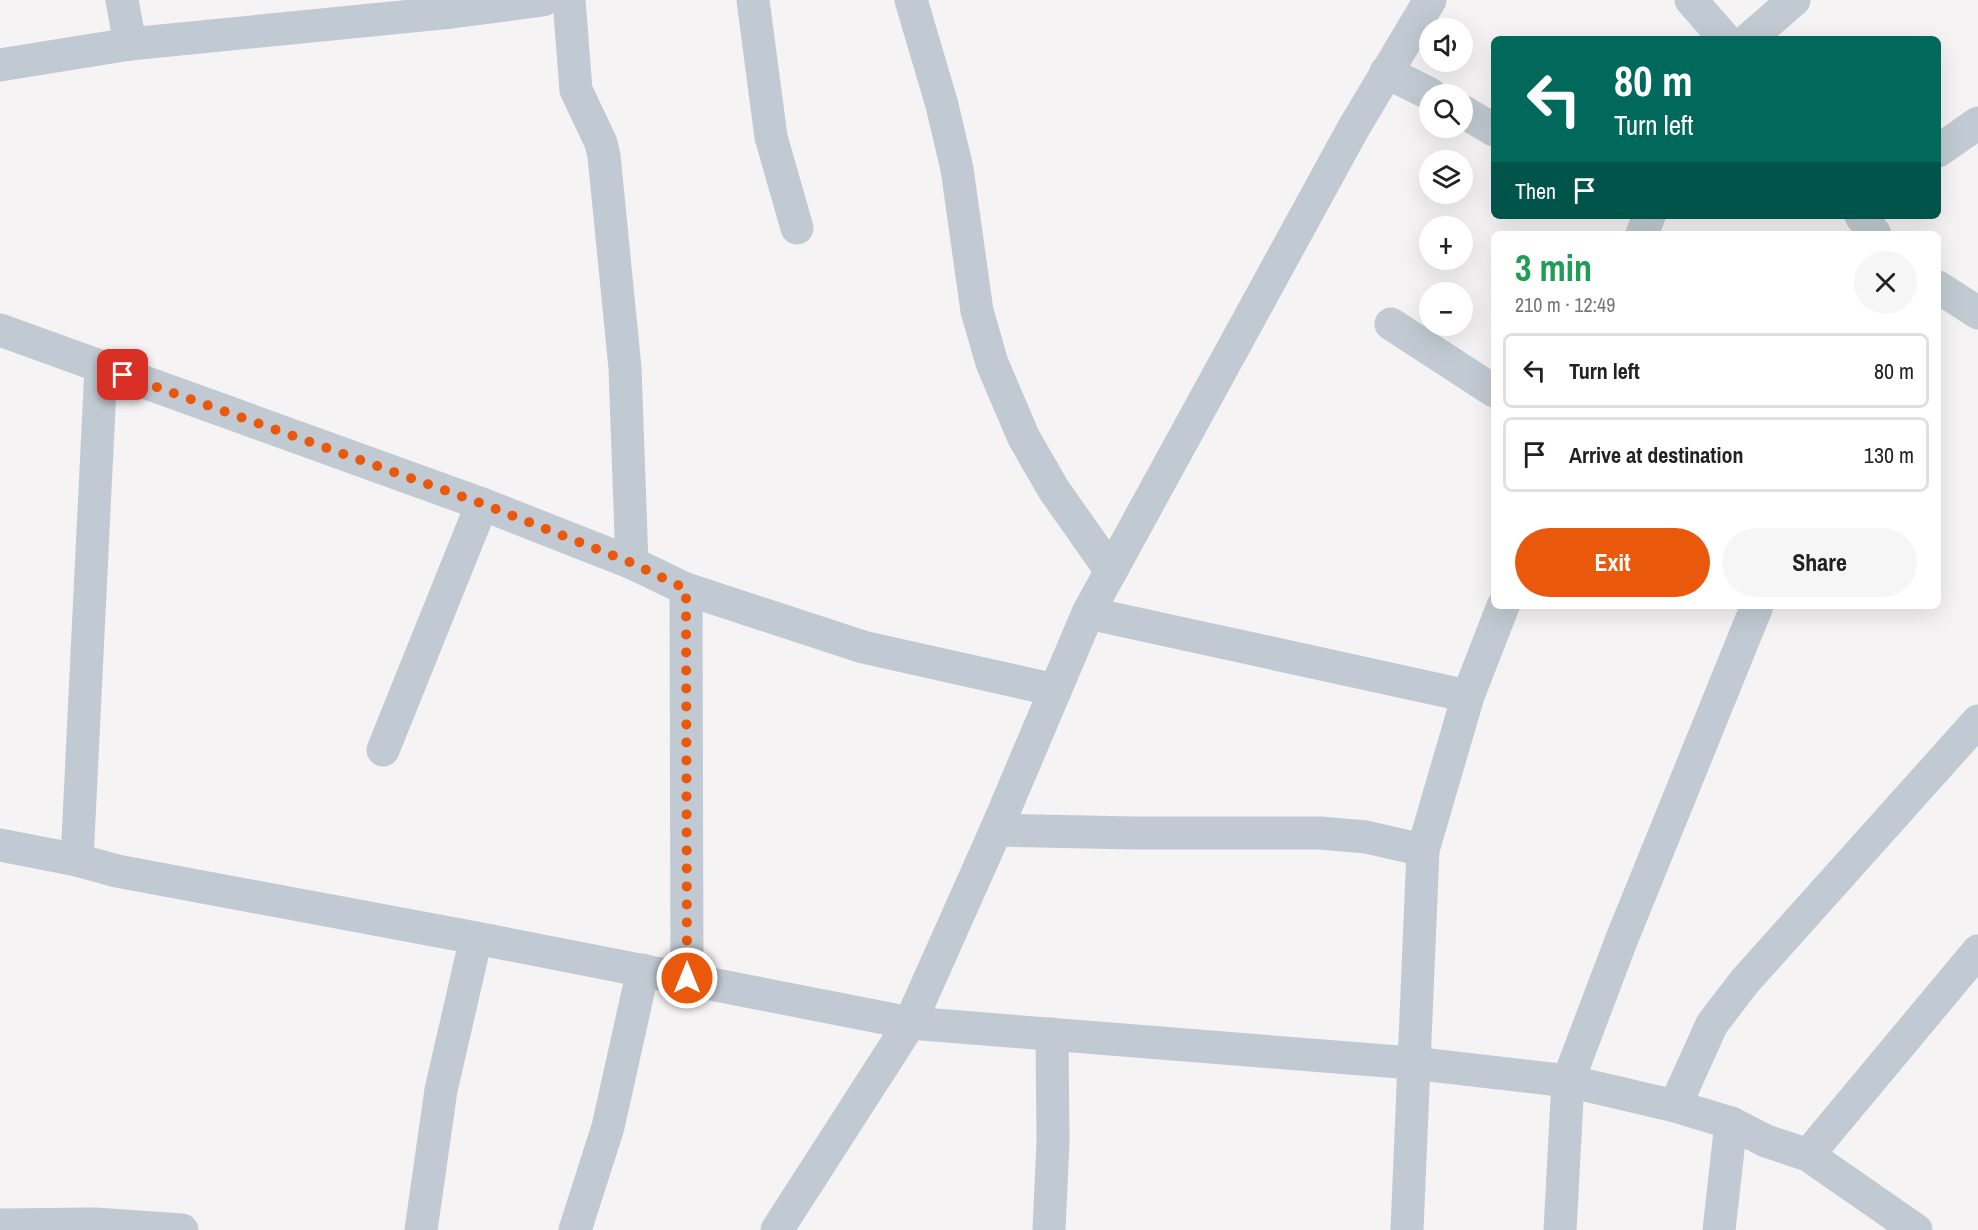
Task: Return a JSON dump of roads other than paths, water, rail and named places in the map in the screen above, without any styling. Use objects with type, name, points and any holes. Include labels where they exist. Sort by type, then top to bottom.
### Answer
[{"type":"street","points":[[122,0],[130,44]]},
{"type":"street","points":[[0,65],[130,44],[449,6],[543,0]]},
{"type":"street","points":[[569,0],[576,90],[601,143],[604,156],[625,368],[632,563]]},
{"type":"street","points":[[753,0],[771,137],[797,228]]},
{"type":"street","points":[[911,0],[942,105],[957,169],[977,312],[992,363],[1024,438],[1054,490],[1111,571]]},
{"type":"street","points":[[777,1230],[910,1023],[996,830],[1088,613],[1386,72],[1430,0]]},
{"type":"street","points":[[1691,0],[1722,36]]},
{"type":"street","points":[[1752,36],[1794,0]]},
{"type":"street","points":[[1386,72],[1419,88]]},
{"type":"street","points":[[1473,118],[1491,128]]},
{"type":"street","points":[[1941,149],[1978,123]]},
{"type":"street","points":[[1941,289],[1978,313]]},
{"type":"street","points":[[1391,324],[1491,389]]},
{"type":"street","points":[[0,330],[483,504],[632,563],[686,589],[862,647],[1055,690]]},
{"type":"street","points":[[76,860],[100,367]]},
{"type":"street","points":[[384,750],[483,504]]},
{"type":"street","points":[[686,589],[687,978]]},
{"type":"street","points":[[1407,1230],[1412,1063],[1423,850],[1468,696],[1502,609]]},
{"type":"street","points":[[1560,1230],[1568,1081],[1621,941],[1756,609]]},
{"type":"street","points":[[1088,613],[1468,696]]},
{"type":"street","points":[[1675,1106],[1712,1024],[1738,990],[1978,721]]},
{"type":"street","points":[[996,830],[1320,833],[1366,837],[1423,850]]},
{"type":"street","points":[[0,845],[76,860],[117,871],[687,978],[910,1023],[1412,1063],[1568,1081],[1675,1106],[1731,1123],[1766,1141],[1808,1155],[1916,1230]]},
{"type":"street","points":[[420,1230],[441,1090],[476,938]]},
{"type":"street","points":[[1808,1155],[1978,951]]},
{"type":"street","points":[[575,1230],[608,1127],[643,970]]},
{"type":"street","points":[[1049,1230],[1053,1142],[1052,1034]]},
{"type":"street","points":[[1719,1230],[1731,1123]]},
{"type":"street","points":[[0,1225],[182,1230]]}]
